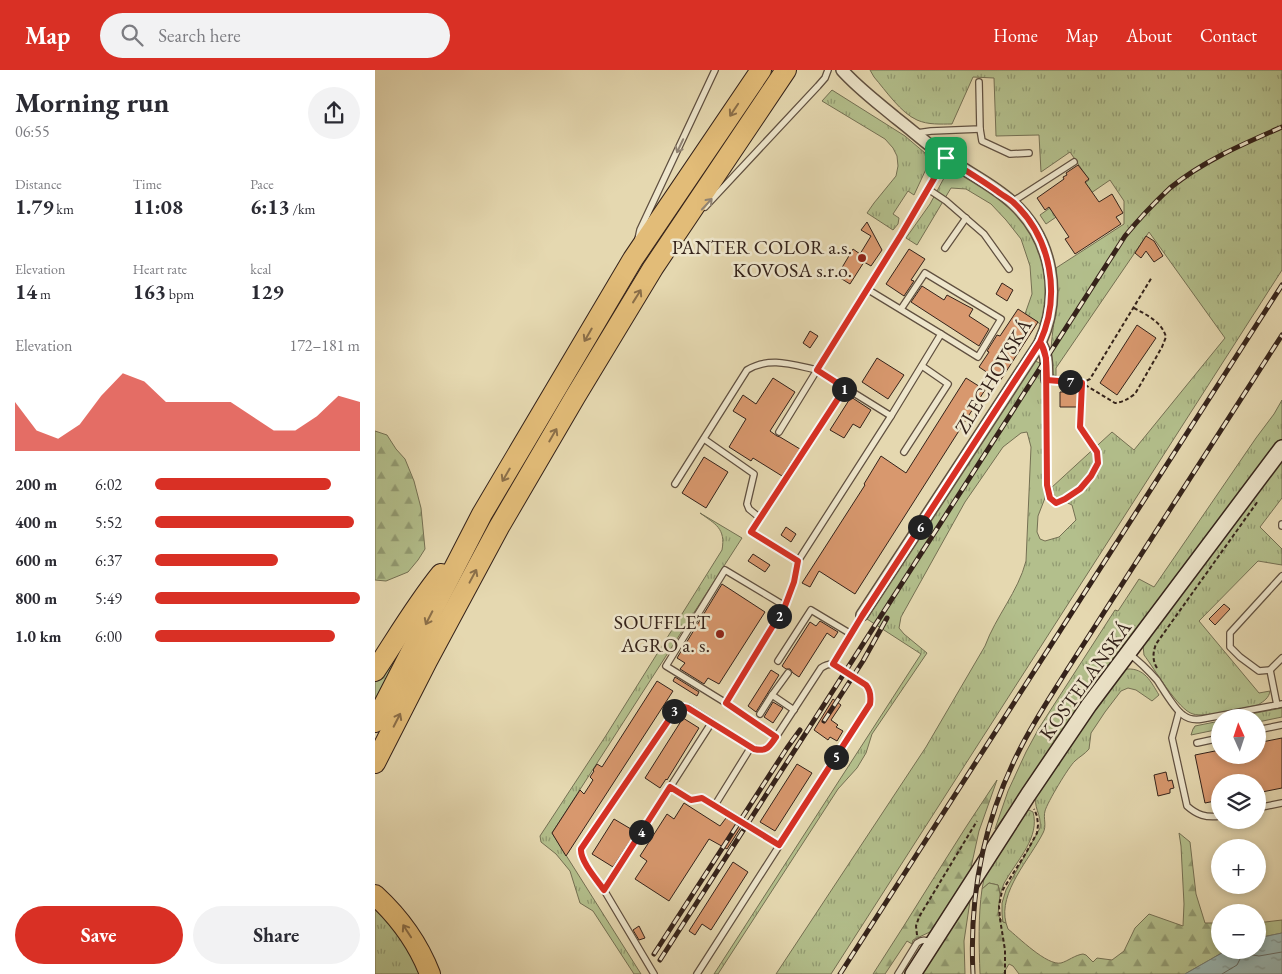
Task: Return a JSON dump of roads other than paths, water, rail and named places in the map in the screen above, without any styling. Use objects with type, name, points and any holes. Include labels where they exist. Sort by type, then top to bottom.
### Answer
[{"type":"highway","points":[[375,722],[482,514],[633,259],[761,70]]},
{"type":"highway","points":[[375,763],[499,527],[575,397],[653,268],[786,70]]},
{"type":"highway","points":[[375,671],[425,594],[468,541]]},
{"type":"highway","points":[[375,895],[399,918],[417,946],[430,974]]},
{"type":"main road","name":"KOSTELANSKÁ","points":[[913,974],[929,941],[1089,706],[1282,448]]},
{"type":"street","name":"ZLECHOVSKÁ","points":[[842,70],[855,84],[946,158],[1012,202],[1030,223],[1040,240],[1048,261],[1052,289],[1046,329],[1040,342],[862,616]]},
{"type":"street","points":[[1040,342],[1046,358],[1047,380]]},
{"type":"lane","points":[[633,259],[640,230],[715,70]]},
{"type":"lane","points":[[701,212],[818,86],[825,78],[828,70]]},
{"type":"lane","points":[[979,82],[980,129],[983,141],[1009,154],[1029,153]]},
{"type":"lane","points":[[915,133],[980,129]]},
{"type":"lane","points":[[779,432],[946,158]]},
{"type":"lane","points":[[1012,202],[1074,162]]},
{"type":"lane","points":[[928,189],[946,201],[984,234],[1009,270]]},
{"type":"lane","points":[[653,268],[695,218]]},
{"type":"lane","points":[[945,248],[966,218]]},
{"type":"lane","points":[[867,289],[901,310],[941,334],[978,357],[1001,319],[925,273],[901,310]]},
{"type":"lane","points":[[726,703],[785,606],[794,582],[798,561],[941,334]]},
{"type":"lane","points":[[675,484],[747,370],[754,366],[775,362],[817,370],[891,416]]},
{"type":"lane","points":[[904,452],[948,384],[922,366]]},
{"type":"lane","points":[[798,561],[751,532],[845,388]]},
{"type":"lane","points":[[704,439],[754,474],[747,504],[749,509],[760,518]]},
{"type":"lane","points":[[776,737],[666,666],[725,570],[785,606]]},
{"type":"lane","points":[[1282,576],[1230,633],[1230,647],[1259,671],[1270,670],[1282,658]]},
{"type":"lane","points":[[778,661],[811,610],[851,634]]},
{"type":"lane","points":[[833,664],[862,616]]},
{"type":"lane","points":[[1128,653],[1143,664],[1179,712],[1187,717],[1198,720],[1279,704],[1270,670]]},
{"type":"lane","points":[[654,974],[604,890],[583,860],[581,853],[583,846],[677,708],[688,708],[757,750],[766,749],[823,666],[833,664],[866,685],[871,694],[870,704],[697,974]]},
{"type":"lane","points":[[760,714],[788,674]]},
{"type":"lane","points":[[772,695],[794,710]]},
{"type":"lane","points":[[1179,712],[1172,738],[1187,806],[1202,816],[1211,817]]},
{"type":"lane","points":[[604,890],[712,722]]},
{"type":"lane","points":[[1266,728],[1282,725]]},
{"type":"lane","points":[[1197,742],[1211,740]]},
{"type":"lane","points":[[715,805],[751,747]]},
{"type":"lane","points":[[670,787],[691,800],[702,798],[779,845]]},
{"type":"lane","points":[[1266,806],[1282,803]]},
{"type":"lane","points":[[898,974],[917,944],[921,941],[929,941]]},
{"type":"water","points":[[1282,933],[1282,974],[1185,974],[1211,959],[1266,959],[1266,936]]},
{"type":"railway","points":[[660,960],[1125,236],[1158,199],[1183,178],[1224,154],[1282,127]]},
{"type":"railway","points":[[840,974],[1282,285]]},
{"type":"railway","points":[[973,974],[972,945],[981,858],[997,803],[1020,749],[1067,670],[1282,335]]},
{"type":"railway","points":[[824,721],[863,661],[887,618]]},
{"type":"railway","points":[[654,954],[800,730]]},
{"type":"place","name":"PANTER COLOR a.s. KOVOSA s.r.o.","points":[[862,258]]},
{"type":"place","name":"SOUFFLET AGRO a. s.","points":[[720,634]]}]
